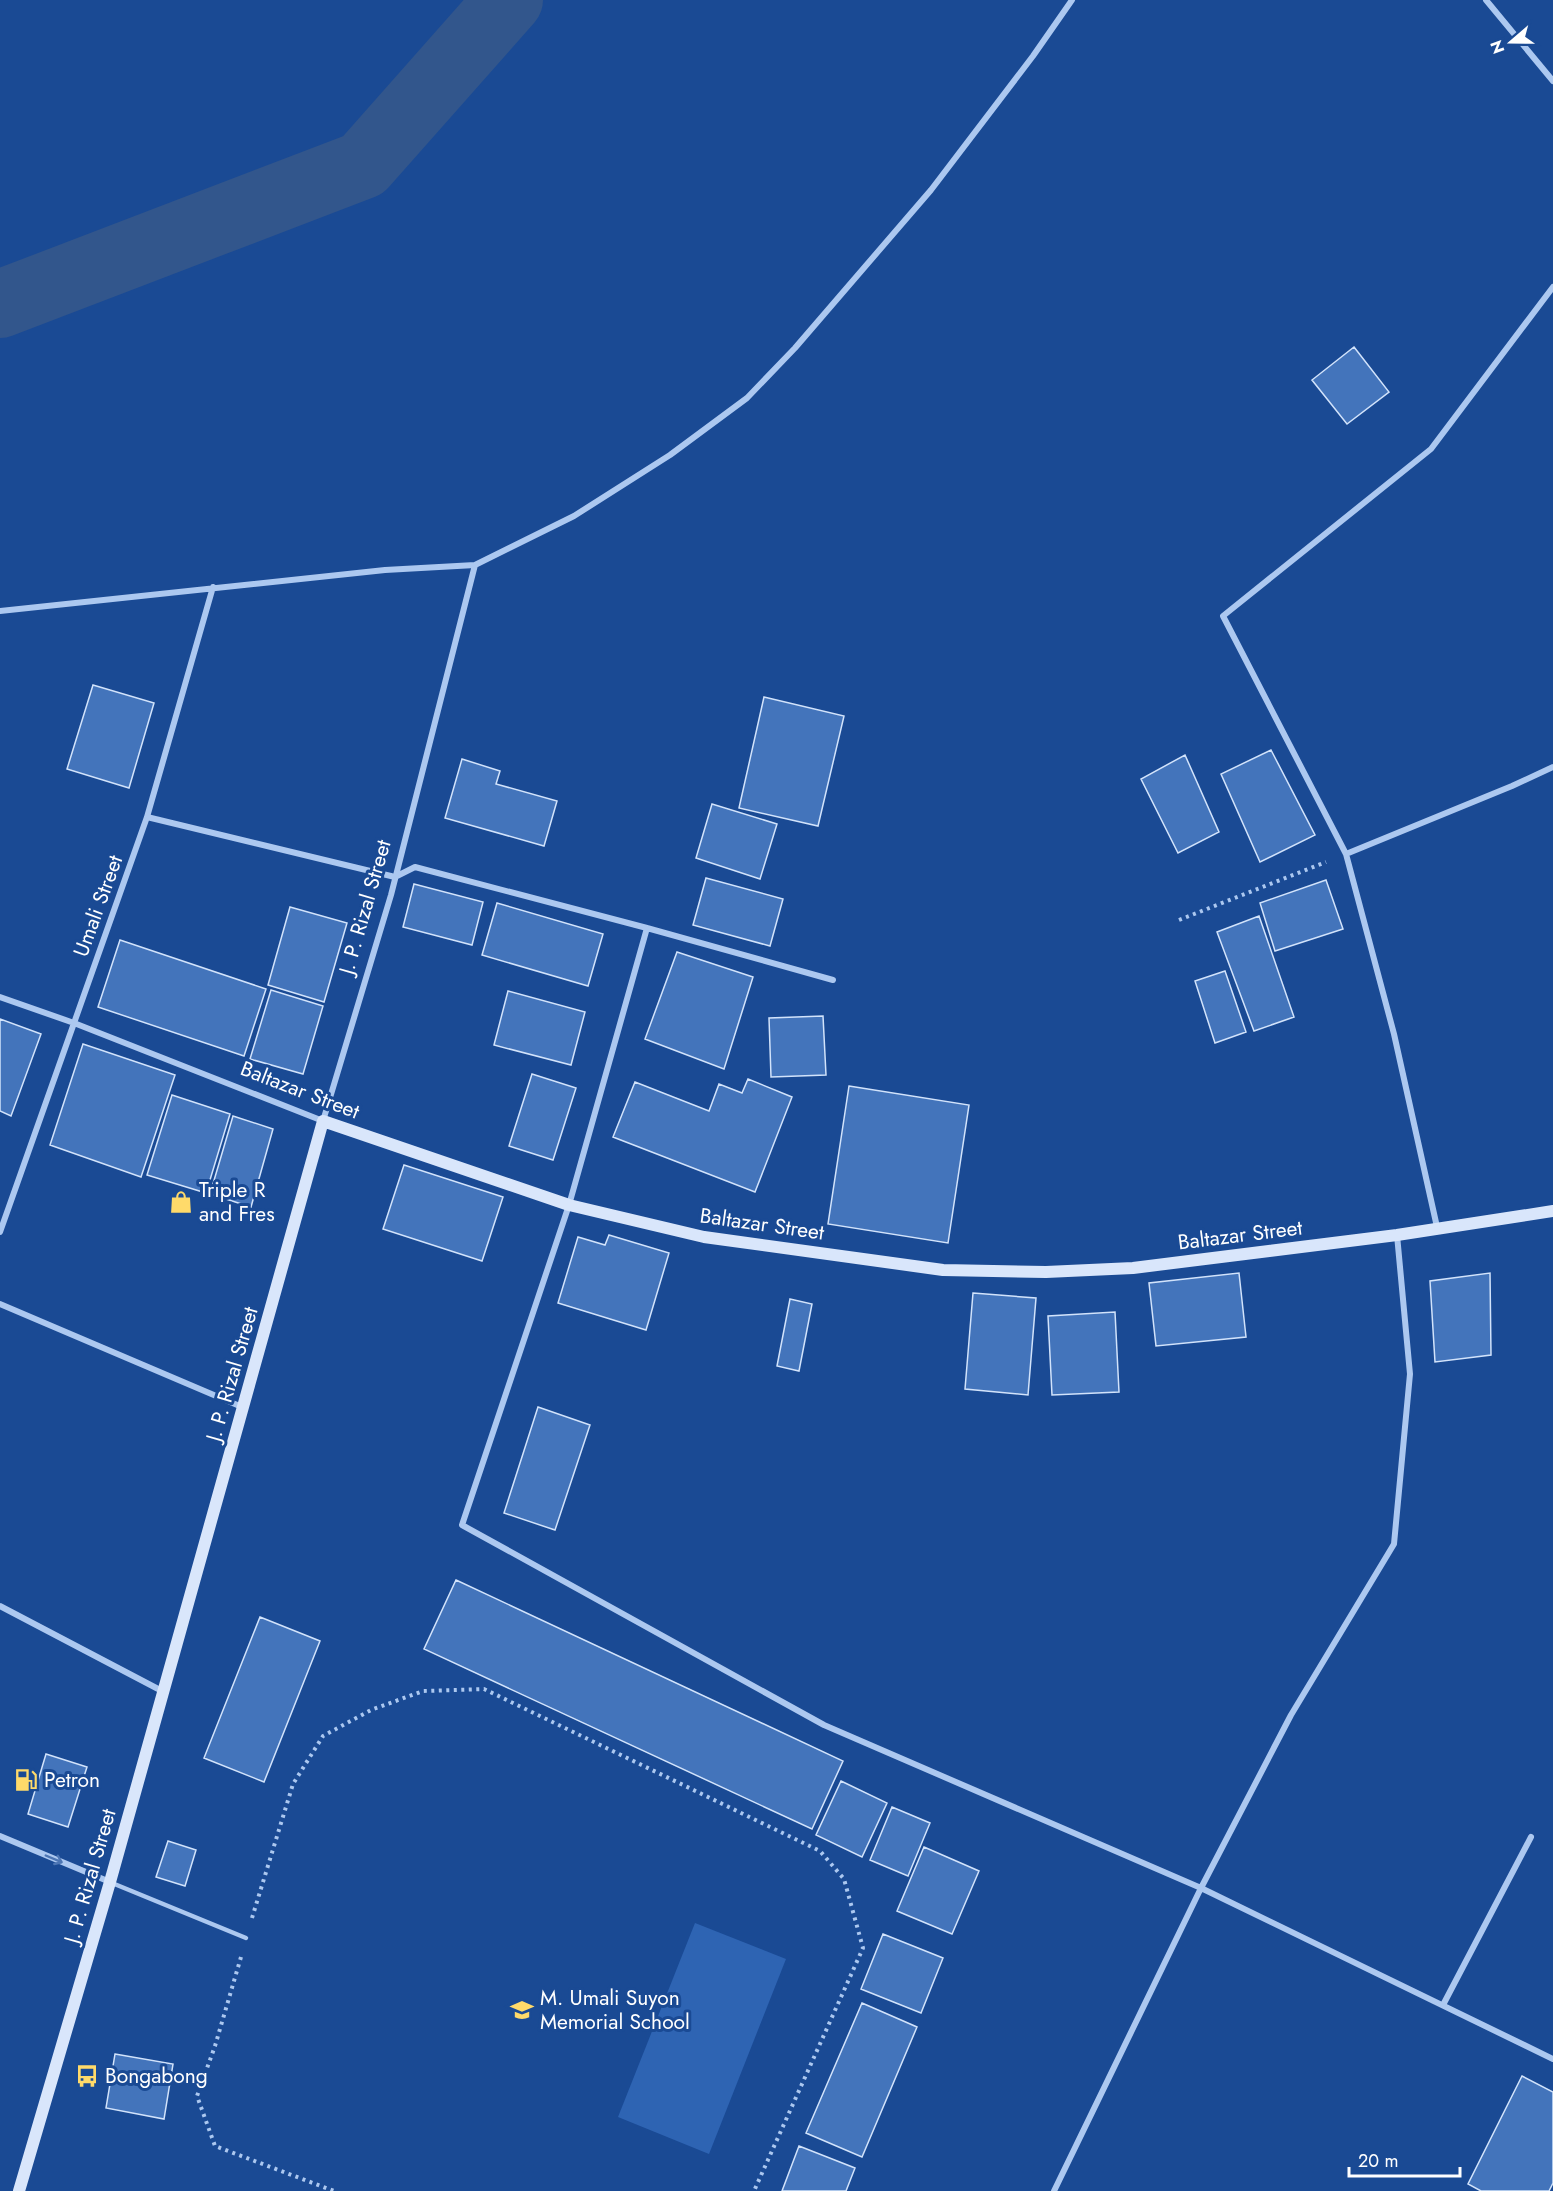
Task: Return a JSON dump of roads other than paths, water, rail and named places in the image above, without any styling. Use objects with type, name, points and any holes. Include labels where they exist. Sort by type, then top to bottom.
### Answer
[{"type":"main road","name":"Baltazar Street","points":[[323,1122],[569,1205],[704,1237],[943,1270],[1046,1272],[1133,1268],[1397,1235],[1437,1227],[1553,1211]]},
{"type":"main road","name":"J. P. Rizal Street","points":[[19,2191],[110,1882],[323,1122]]},
{"type":"street","points":[[0,611],[385,570],[475,565],[574,516],[670,455],[747,398],[795,348],[931,190],[1033,56],[1072,0]]},
{"type":"street","points":[[1486,0],[1553,81]]},
{"type":"street","points":[[1437,1227],[1394,1034],[1346,854],[1223,616],[1431,449],[1553,287]]},
{"type":"street","name":"J. P. Rizal Street","points":[[323,1122],[395,877],[475,565]]},
{"type":"street","name":"Umali Street","points":[[0,1232],[147,817],[213,587]]},
{"type":"street","points":[[1346,854],[1553,767]]},
{"type":"street","points":[[147,817],[395,877],[415,867],[833,980]]},
{"type":"street","points":[[647,928],[569,1205],[462,1525],[824,1725],[1201,1888],[1553,2059]]},
{"type":"street","name":"Baltazar Street","points":[[0,998],[74,1023],[323,1122]]},
{"type":"street","points":[[1054,2191],[1201,1888],[1292,1715],[1394,1544],[1410,1374],[1397,1235]]},
{"type":"street","points":[[0,1304],[243,1407]]},
{"type":"street","points":[[0,1606],[162,1691]]},
{"type":"street","points":[[0,1836],[110,1882]]},
{"type":"street","points":[[1443,2005],[1530,1837]]},
{"type":"lane","points":[[110,1882],[246,1938]]},
{"type":"waterway","points":[[0,304],[363,165],[509,0]]},
{"type":"place","name":"Triple R and Fres","points":[[181,1202]]},
{"type":"place","name":"Petron","points":[[26,1780]]},
{"type":"place","name":"M. Umali Suyon Memorial School","points":[[522,2010]]},
{"type":"place","name":"Bongabong","points":[[87,2076]]}]
